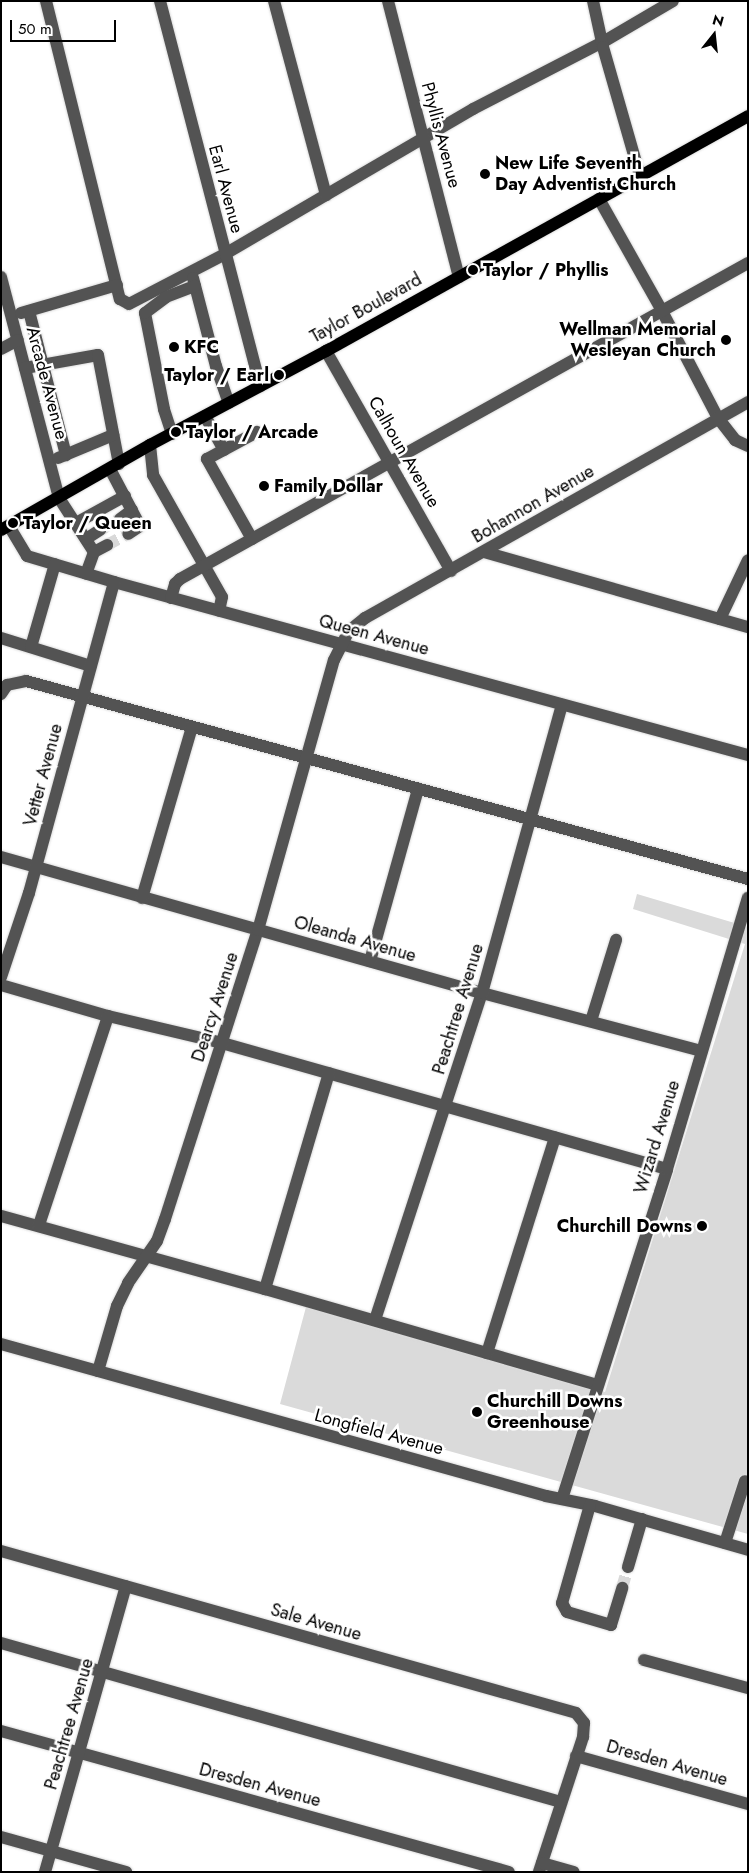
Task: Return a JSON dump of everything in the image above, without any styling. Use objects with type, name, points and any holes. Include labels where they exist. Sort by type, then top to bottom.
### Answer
[{"type":"main road","name":"Taylor Boulevard","points":[[5,528],[150,445],[326,351],[748,116]]},
{"type":"street","points":[[46,1],[120,299],[129,304],[225,254],[473,109],[603,42],[674,1]]},
{"type":"street","name":"Earl Avenue","points":[[160,1],[260,386]]},
{"type":"street","points":[[274,1],[326,195]]},
{"type":"street","name":"Phyllis Avenue","points":[[388,1],[459,277]]},
{"type":"street","points":[[593,1],[640,176]]},
{"type":"street","points":[[599,199],[662,311],[718,418],[734,440],[748,446]]},
{"type":"street","points":[[171,598],[175,584],[180,579],[748,263]]},
{"type":"street","points":[[191,271],[216,366],[229,403]]},
{"type":"street","name":"Arcade Avenue","points":[[1,277],[59,498],[94,552]]},
{"type":"street","points":[[11,316],[117,285]]},
{"type":"street","points":[[172,434],[145,313],[166,297],[195,286]]},
{"type":"street","points":[[29,310],[66,455]]},
{"type":"street","points":[[1,349],[18,340]]},
{"type":"street","name":"Calhoun Avenue","points":[[326,351],[451,571]]},
{"type":"street","points":[[25,368],[98,355],[113,435],[114,467],[125,496],[140,526],[128,534]]},
{"type":"street","name":"Bohannon Avenue","points":[[342,644],[350,630],[365,618],[748,402]]},
{"type":"street","points":[[205,416],[224,450]]},
{"type":"street","points":[[252,539],[207,459],[257,432]]},
{"type":"street","points":[[49,461],[113,435]]},
{"type":"street","points":[[150,445],[153,475],[206,565],[222,597],[219,611]]},
{"type":"street","points":[[76,524],[125,496]]},
{"type":"street","points":[[120,519],[132,510]]},
{"type":"street","name":"Queen Avenue","points":[[5,528],[27,556],[171,598],[748,755]]},
{"type":"street","points":[[86,539],[100,530]]},
{"type":"street","points":[[86,574],[94,552],[108,545]]},
{"type":"street","points":[[484,552],[748,627]]},
{"type":"street","points":[[720,619],[748,560]]},
{"type":"street","points":[[31,646],[55,564]]},
{"type":"street","name":"Vetter Avenue","points":[[1,977],[36,867],[114,582]]},
{"type":"street","points":[[1,638],[91,666]]},
{"type":"street","name":"Dearcy Avenue","points":[[98,1371],[117,1306],[128,1283],[157,1241],[165,1219],[258,930],[334,660],[342,644]]},
{"type":"street","points":[[1,694],[7,685],[26,680],[82,698],[748,879]]},
{"type":"street","name":"Peachtree Avenue","points":[[375,1320],[482,993],[562,705]]},
{"type":"street","points":[[142,898],[192,727]]},
{"type":"street","points":[[370,961],[418,788]]},
{"type":"street","name":"Oleanda Avenue","points":[[1,857],[482,993],[701,1051]]},
{"type":"street","name":"Wizard Avenue","points":[[562,1499],[667,1169],[748,898]]},
{"type":"street","points":[[591,1021],[616,940]]},
{"type":"street","points":[[1,985],[108,1016],[222,1043],[667,1169]]},
{"type":"street","points":[[39,1225],[108,1016]]},
{"type":"street","points":[[265,1289],[329,1073]]},
{"type":"street","points":[[487,1353],[555,1137]]},
{"type":"street","points":[[1,1216],[39,1225],[375,1320],[597,1386]]},
{"type":"street","name":"Longfield Avenue","points":[[1,1344],[562,1499],[642,1519],[748,1550]]},
{"type":"street","points":[[725,1543],[745,1481]]},
{"type":"street","points":[[590,1505],[562,1603],[567,1612],[611,1625],[622,1588]]},
{"type":"street","points":[[628,1567],[642,1519]]},
{"type":"street","name":"Sale Avenue","points":[[1,1551],[576,1713],[581,1718],[585,1727],[540,1867]]},
{"type":"street","name":"Peachtree Avenue","points":[[45,1872],[126,1586]]},
{"type":"street","points":[[1,1643],[562,1802]]},
{"type":"street","points":[[644,1660],[748,1688]]},
{"type":"street","name":"Dresden Avenue","points":[[1,1731],[509,1872]]},
{"type":"street","name":"Dresden Avenue","points":[[576,1756],[748,1804]]},
{"type":"street","points":[[1,1836],[126,1872]]},
{"type":"street","points":[[540,1867],[574,1872]]},
{"type":"shaded area","name":"Churchill Downs","points":[[637,894],[748,927],[748,1534],[280,1404],[306,1307],[605,1392],[745,944],[633,909]]},
{"type":"tunnel","points":[[100,530],[120,519]]},
{"type":"tunnel","points":[[107,545],[128,534]]},
{"type":"tunnel","points":[[622,1588],[628,1567]]},
{"type":"place","name":"New Life Seventh Day Adventist Church","points":[[485,174]]},
{"type":"place","name":"Taylor / Phyllis","points":[[473,270]]},
{"type":"place","name":"Wellman Memorial Wesleyan Church","points":[[726,340]]},
{"type":"place","name":"KFC","points":[[174,347]]},
{"type":"place","name":"Taylor / Earl","points":[[279,375]]},
{"type":"place","name":"Taylor / Arcade","points":[[176,432]]},
{"type":"place","name":"Family Dollar","points":[[264,486]]},
{"type":"place","name":"Taylor / Queen","points":[[13,523]]},
{"type":"place","name":"Churchill Downs","points":[[702,1226]]},
{"type":"place","name":"Churchill Downs Greenhouse","points":[[477,1412]]}]
